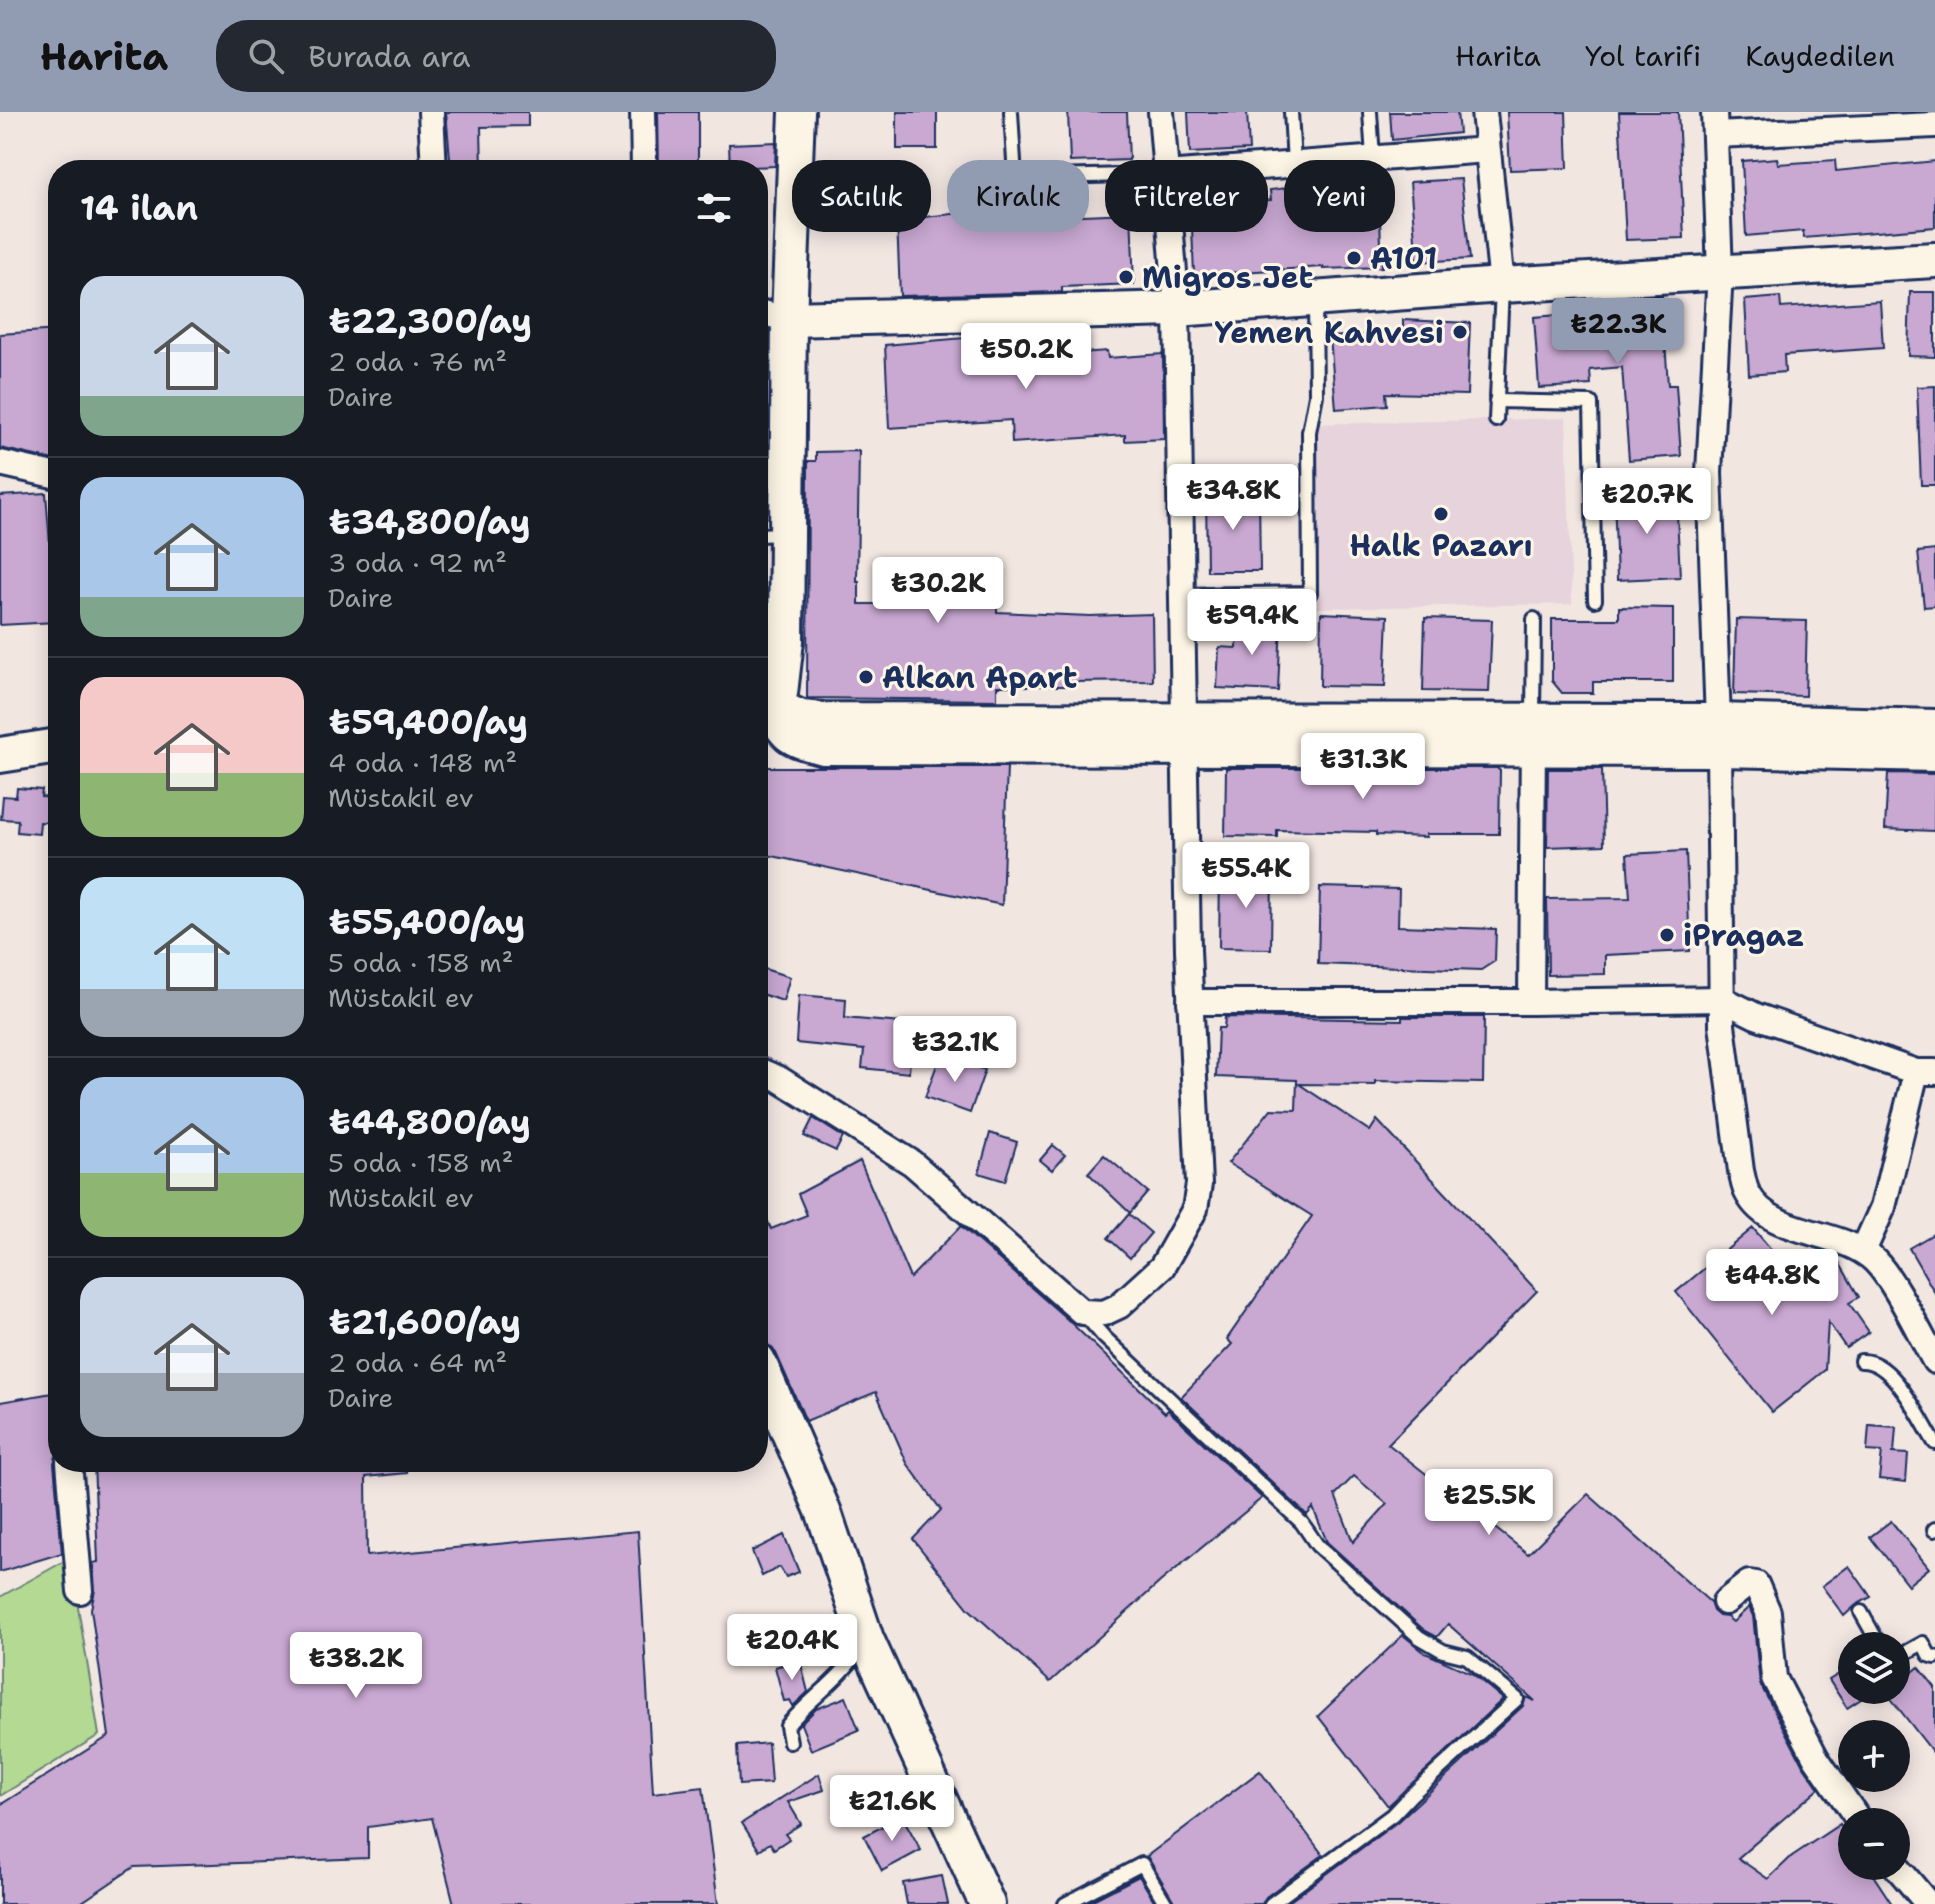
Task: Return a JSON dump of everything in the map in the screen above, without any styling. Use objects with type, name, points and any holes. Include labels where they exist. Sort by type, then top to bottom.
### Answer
[{"type":"street","points":[[431,112],[433,160]]},
{"type":"street","points":[[643,112],[644,160]]},
{"type":"street","points":[[768,708],[780,693],[786,641],[772,534],[774,316],[797,112]]},
{"type":"street","points":[[1161,112],[1164,160]]},
{"type":"street","points":[[1484,112],[1502,285]]},
{"type":"street","points":[[1935,125],[1907,118],[1715,123],[1720,272],[1709,472],[1718,735],[1722,1025],[1741,1171],[1747,1193],[1759,1210],[1775,1220],[1863,1251],[1877,1263],[1935,1361]]},
{"type":"street","points":[[1341,160],[1487,150]]},
{"type":"street","points":[[768,1074],[912,1163],[1082,1312],[1104,1313],[1119,1306],[1162,1267],[1195,1209],[1199,1184],[1190,1002],[1177,309],[1170,232]]},
{"type":"street","points":[[774,316],[1177,309],[1502,285],[1935,260]]},
{"type":"street","points":[[0,463],[48,474]]},
{"type":"street","points":[[768,715],[784,733],[824,747],[1184,733],[1718,735],[1935,727]]},
{"type":"street","points":[[1531,1002],[1533,735]]},
{"type":"street","points":[[1718,735],[1935,754]]},
{"type":"street","points":[[0,755],[48,748]]},
{"type":"street","points":[[1190,1002],[1722,999],[1756,1016],[1926,1072],[1883,1207],[1863,1251]]},
{"type":"street","points":[[768,1384],[824,1513],[866,1639],[987,1904]]},
{"type":"street","points":[[70,1472],[80,1591]]},
{"type":"street","points":[[1725,1602],[1749,1583],[1756,1584],[1768,1612],[1774,1678],[1816,1758],[1850,1808]]},
{"type":"street","points":[[1908,1880],[1928,1904]]},
{"type":"lane","points":[[1011,112],[1015,178],[1105,176]]},
{"type":"lane","points":[[1291,112],[1294,160]]},
{"type":"lane","points":[[1370,112],[1373,158]]},
{"type":"lane","points":[[1496,420],[1502,285]]},
{"type":"lane","points":[[1181,595],[1310,593],[1309,432],[1316,395],[1315,299]]},
{"type":"lane","points":[[1496,401],[1591,403],[1595,600]]},
{"type":"lane","points":[[1533,735],[1534,619]]},
{"type":"lane","points":[[1082,1312],[1104,1337],[1302,1523],[1317,1545],[1419,1637],[1443,1651],[1467,1657],[1517,1699],[1392,1815],[1271,1904]]},
{"type":"lane","points":[[1861,1361],[1873,1361],[1894,1377],[1935,1443]]},
{"type":"lane","points":[[1861,1612],[1872,1632]]},
{"type":"lane","points":[[790,1742],[787,1726],[855,1658],[866,1639]]},
{"type":"lane","points":[[1910,1650],[1923,1643],[1929,1655],[1935,1657]]},
{"type":"lane","points":[[1065,1904],[1142,1864],[1166,1904]]},
{"type":"shaded area","name":"Halk Pazarı","points":[[1566,418],[1572,604],[1316,608],[1310,424]]},
{"type":"green space","points":[[70,1558],[99,1735],[0,1796],[0,1597]]},
{"type":"building","points":[[446,112],[528,112],[528,126],[481,127],[482,160],[450,160]]},
{"type":"building","points":[[658,112],[698,112],[698,160],[659,160]]},
{"type":"building","points":[[897,112],[937,112],[937,149],[897,149]]},
{"type":"building","points":[[1068,112],[1127,112],[1129,160],[1070,160]]},
{"type":"building","points":[[1188,112],[1247,112],[1249,150],[1190,153]]},
{"type":"building","points":[[1390,112],[1457,112],[1459,133],[1392,140]]},
{"type":"building","points":[[1507,112],[1566,112],[1568,168],[1510,170]]},
{"type":"building","points":[[1619,112],[1678,112],[1684,238],[1626,240]]},
{"type":"building","points":[[776,142],[775,166],[768,166],[768,160],[730,160],[729,144]]},
{"type":"building","points":[[1777,158],[1778,164],[1835,160],[1836,171],[1935,161],[1935,227],[1804,238],[1803,231],[1746,236],[1742,161]]},
{"type":"building","points":[[1461,179],[1470,259],[1417,262],[1410,182]]},
{"type":"building","points":[[1284,188],[1284,232],[1381,232],[1382,267],[1323,267],[1194,275],[1192,232],[1268,232],[1270,190]]},
{"type":"building","points":[[1105,214],[1105,232],[1132,232],[1134,284],[1062,287],[1062,292],[900,296],[897,232],[931,232],[931,216],[947,215],[947,232],[1089,232],[1089,215]]},
{"type":"building","points":[[1910,292],[1935,292],[1935,357],[1908,356]]},
{"type":"building","points":[[1662,296],[1668,385],[1676,385],[1681,456],[1629,460],[1622,367],[1590,370],[1591,385],[1539,388],[1534,317],[1611,311],[1610,299]]},
{"type":"building","points":[[1780,297],[1781,308],[1880,301],[1883,348],[1784,355],[1785,372],[1749,375],[1745,300]]},
{"type":"building","points":[[1403,320],[1470,323],[1467,395],[1386,393],[1387,405],[1336,409],[1330,337],[1403,332]]},
{"type":"building","points":[[48,331],[48,459],[0,448],[0,334]]},
{"type":"building","points":[[987,336],[988,360],[1107,351],[1108,358],[1163,354],[1164,439],[1125,441],[1125,435],[1012,443],[1011,420],[889,428],[885,345]]},
{"type":"building","points":[[1935,386],[1935,485],[1921,485],[1917,387]]},
{"type":"building","points":[[859,451],[859,604],[997,604],[997,612],[1090,616],[1152,614],[1153,681],[1073,682],[1072,686],[997,686],[997,700],[807,698],[808,461],[816,461],[816,452]]},
{"type":"building","points":[[1676,492],[1680,577],[1617,580],[1614,494]]},
{"type":"building","points":[[46,493],[48,622],[0,625],[0,496]]},
{"type":"building","points":[[1206,493],[1259,493],[1260,571],[1207,571]]},
{"type":"building","points":[[1935,550],[1935,606],[1924,607],[1918,552]]},
{"type":"building","points":[[1619,607],[1673,608],[1673,682],[1593,682],[1593,693],[1562,693],[1552,681],[1552,619],[1619,619]]},
{"type":"building","points":[[1321,613],[1388,616],[1385,687],[1320,686]]},
{"type":"building","points":[[1238,618],[1281,620],[1278,691],[1217,688],[1219,647],[1237,648]]},
{"type":"building","points":[[1425,618],[1492,620],[1489,692],[1423,691]]},
{"type":"building","points":[[1736,619],[1807,621],[1805,696],[1734,694]]},
{"type":"building","points":[[768,767],[1007,767],[1002,905],[768,855]]},
{"type":"building","points":[[1226,768],[1497,768],[1500,771],[1499,834],[1426,834],[1426,837],[1376,835],[1376,832],[1277,830],[1277,837],[1225,836]]},
{"type":"building","points":[[1548,769],[1602,769],[1604,845],[1547,847]]},
{"type":"building","points":[[1888,773],[1935,774],[1934,831],[1885,829]]},
{"type":"building","points":[[17,788],[42,790],[41,797],[48,797],[48,822],[40,822],[39,834],[17,832],[18,820],[1,819],[3,796],[16,797]]},
{"type":"building","points":[[1686,851],[1690,951],[1605,955],[1605,974],[1548,975],[1547,899],[1630,898],[1627,854]]},
{"type":"building","points":[[1220,871],[1272,871],[1271,949],[1219,948]]},
{"type":"building","points":[[1320,887],[1399,889],[1398,926],[1496,929],[1495,961],[1481,970],[1318,964]]},
{"type":"building","points":[[768,970],[790,977],[783,1001],[768,996]]},
{"type":"building","points":[[799,995],[846,999],[845,1018],[913,1024],[909,1073],[862,1068],[864,1050],[796,1043]]},
{"type":"building","points":[[1225,1017],[1402,1020],[1402,1017],[1484,1017],[1483,1083],[1375,1081],[1375,1085],[1299,1084],[1370,1131],[1377,1120],[1537,1291],[1388,1444],[1528,1554],[1588,1494],[1710,1602],[1719,1616],[1733,1622],[1749,1607],[1753,1616],[1760,1684],[1803,1765],[1819,1788],[1738,1858],[1768,1879],[1792,1856],[1838,1825],[1838,1880],[1876,1880],[1892,1904],[1286,1904],[1397,1822],[1523,1706],[1526,1697],[1535,1701],[1448,1624],[1437,1637],[1424,1630],[1327,1542],[1313,1508],[1307,1515],[1181,1397],[1232,1344],[1227,1339],[1312,1216],[1228,1163],[1271,1109],[1296,1110],[1297,1080],[1216,1077],[1218,1028],[1224,1028]],"holes":[[[1354,1476],[1387,1504],[1353,1542],[1335,1495]]]},
{"type":"building","points":[[941,1054],[985,1070],[970,1113],[925,1097]]},
{"type":"building","points":[[813,1118],[843,1137],[836,1151],[804,1136]]},
{"type":"building","points":[[990,1133],[1017,1142],[1005,1181],[979,1173]]},
{"type":"building","points":[[1053,1145],[1065,1155],[1052,1170],[1040,1160]]},
{"type":"building","points":[[1104,1155],[1148,1192],[1130,1213],[1088,1173]]},
{"type":"building","points":[[860,1161],[910,1278],[961,1226],[1262,1498],[1160,1582],[1050,1682],[969,1609],[913,1539],[941,1510],[907,1463],[876,1392],[806,1421],[776,1353],[768,1346],[768,1222],[771,1229],[807,1215],[798,1194]]},
{"type":"building","points":[[1129,1214],[1151,1233],[1130,1258],[1108,1238]]},
{"type":"building","points":[[1753,1228],[1800,1284],[1839,1262],[1859,1297],[1849,1303],[1869,1332],[1846,1348],[1828,1322],[1825,1370],[1772,1412],[1676,1292]]},
{"type":"building","points":[[1935,1233],[1935,1293],[1909,1248]]},
{"type":"building","points":[[48,1394],[48,1472],[55,1472],[62,1553],[0,1572],[0,1402]]},
{"type":"building","points":[[1869,1425],[1896,1427],[1894,1453],[1891,1453],[1908,1454],[1906,1482],[1879,1479],[1882,1452],[1867,1451]]},
{"type":"building","points":[[94,1472],[407,1472],[366,1477],[367,1556],[638,1531],[653,1793],[703,1787],[718,1904],[454,1904],[432,1818],[368,1827],[368,1858],[134,1867],[79,1904],[0,1904],[0,1805],[109,1736],[91,1609],[95,1590],[93,1563],[98,1562]]},
{"type":"building","points":[[1891,1521],[1929,1568],[1908,1585],[1870,1537]]},
{"type":"building","points":[[784,1535],[799,1572],[786,1577],[780,1567],[762,1576],[752,1551]]},
{"type":"building","points":[[1849,1566],[1871,1597],[1844,1616],[1822,1586]]},
{"type":"building","points":[[1403,1635],[1425,1653],[1473,1674],[1503,1699],[1388,1806],[1318,1716]]},
{"type":"building","points":[[800,1660],[808,1692],[793,1706],[790,1700],[784,1701],[775,1667]]},
{"type":"building","points":[[1919,1667],[1935,1687],[1935,1755],[1895,1704],[1910,1704],[1910,1674]]},
{"type":"building","points":[[1838,1675],[1838,1694],[1829,1680]]},
{"type":"building","points":[[846,1697],[859,1730],[811,1750],[801,1724],[816,1709]]},
{"type":"building","points":[[768,1743],[771,1783],[739,1785],[737,1746]]},
{"type":"building","points":[[1260,1771],[1323,1855],[1266,1897],[1262,1904],[1175,1904],[1147,1856]]},
{"type":"building","points":[[819,1774],[824,1790],[788,1802],[801,1824],[785,1834],[789,1839],[774,1849],[770,1843],[759,1850],[742,1823]]},
{"type":"building","points":[[902,1816],[921,1850],[882,1871],[864,1836]]},
{"type":"building","points":[[942,1876],[948,1904],[907,1904],[903,1883]]},
{"type":"building","points":[[1139,1876],[1156,1904],[1085,1904]]},
{"type":"place","name":"A101","points":[[1354,258]]},
{"type":"place","name":"Migros Jet","points":[[1126,277]]},
{"type":"place","name":"Yemen Kahvesi","points":[[1460,332]]},
{"type":"place","name":"Halk Pazarı","points":[[1441,514]]},
{"type":"place","name":"Alkan Apart","points":[[866,677]]},
{"type":"place","name":"iPragaz","points":[[1667,935]]}]
